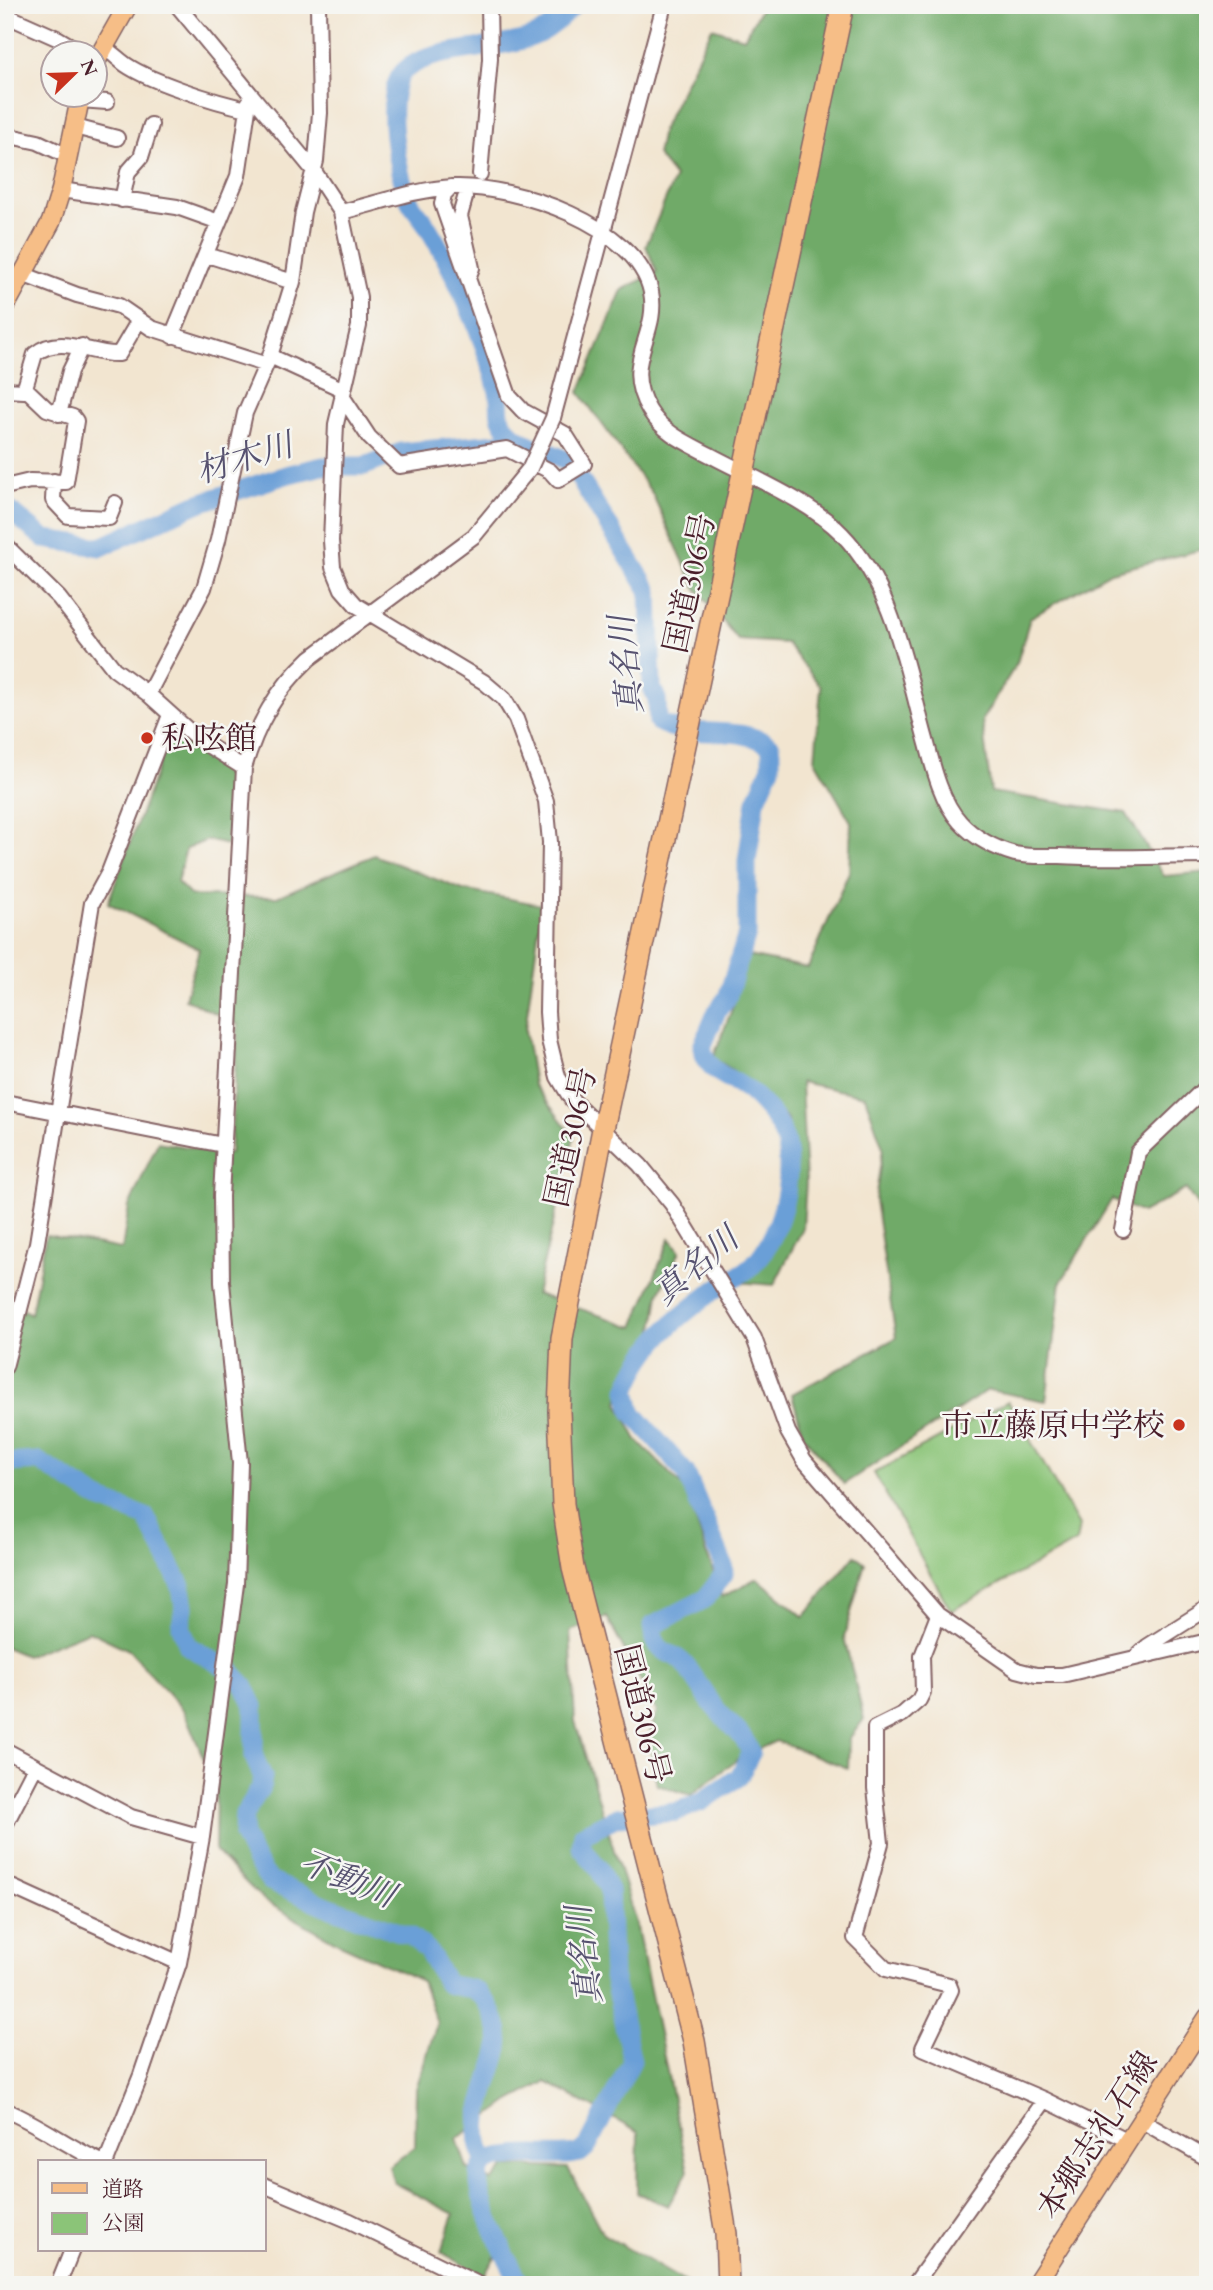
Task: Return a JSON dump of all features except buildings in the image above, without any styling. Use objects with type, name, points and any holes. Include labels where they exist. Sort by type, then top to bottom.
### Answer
[{"type":"highway","name":"国道306号","points":[[728,2285],[726,2234],[694,2040],[573,1568],[563,1504],[559,1411],[562,1338],[603,1129],[699,692],[840,8]]},
{"type":"main road","points":[[107,38],[128,5]]},
{"type":"main road","points":[[7,296],[51,222],[61,190],[79,108]]},
{"type":"main road","name":"本郷志礼石線","points":[[1035,2285],[1208,2017]]},
{"type":"street","points":[[177,5],[250,103],[314,171],[341,212],[359,297],[359,326],[336,424],[333,567],[342,589],[356,606],[484,682],[503,699],[516,719],[546,802],[550,842],[547,1012],[554,1063],[572,1100],[640,1165],[672,1204],[754,1338],[788,1432],[804,1460],[937,1615],[1017,1670],[1036,1675],[1062,1675],[1208,1642]]},
{"type":"street","points":[[148,694],[204,588],[245,413],[267,360],[293,282],[303,212],[314,171],[320,113],[318,5]]},
{"type":"street","points":[[480,174],[490,58],[489,5]]},
{"type":"street","points":[[105,2160],[145,2064],[179,1963],[202,1837],[236,1584],[240,1520],[237,1430],[222,1282],[223,1145],[244,768],[266,711],[287,680],[474,536],[530,468],[553,418],[664,5]]},
{"type":"street","points":[[5,15],[59,38]]},
{"type":"street","points":[[108,60],[120,61],[214,102],[250,103]]},
{"type":"street","points":[[172,336],[238,176],[250,103]]},
{"type":"street","points":[[122,200],[128,172],[141,156],[151,125]]},
{"type":"street","points":[[75,127],[117,138]]},
{"type":"street","points":[[5,135],[38,142],[68,156]]},
{"type":"street","points":[[22,274],[68,292],[120,306],[139,320],[172,336],[267,360],[343,393],[369,438],[399,466],[507,449],[550,471],[558,480],[584,464],[565,434],[523,411],[509,396],[442,204],[443,194],[451,187]]},
{"type":"street","points":[[341,212],[435,189],[486,188],[520,194],[605,232],[637,260],[651,294],[652,313],[638,360],[641,391],[649,410],[670,434],[819,515],[841,533],[866,562],[892,619],[934,768],[951,810],[961,824],[985,842],[1016,854],[1208,856]]},
{"type":"street","points":[[61,190],[183,208],[219,222]]},
{"type":"street","points":[[465,198],[460,216],[472,268],[467,279]]},
{"type":"street","points":[[207,255],[293,282]]},
{"type":"street","points":[[5,390],[24,391],[35,354],[40,351],[68,344],[119,354],[139,320]]},
{"type":"street","points":[[59,414],[70,371],[82,346]]},
{"type":"street","points":[[5,487],[30,481],[66,482],[76,432],[73,416],[47,409],[25,388]]},
{"type":"street","points":[[54,481],[54,500],[68,516],[109,518],[115,503]]},
{"type":"street","points":[[5,545],[59,598],[114,669],[148,694],[198,739],[244,768]]},
{"type":"street","points":[[5,1367],[34,1255],[60,1112],[92,903],[109,872],[170,715]]},
{"type":"street","points":[[1123,1230],[1138,1152],[1208,1085]]},
{"type":"street","points":[[5,1102],[223,1145]]},
{"type":"street","points":[[1136,1657],[1148,1646],[1208,1608]]},
{"type":"street","points":[[937,1615],[922,1656],[922,1692],[919,1700],[903,1714],[875,1728],[875,1788],[881,1843],[855,1938],[886,1969],[949,1985],[951,1990],[923,2048],[1045,2100],[1129,2141]]},
{"type":"street","points":[[5,1749],[131,1817],[202,1837]]},
{"type":"street","points":[[5,1825],[35,1767]]},
{"type":"street","points":[[5,1884],[179,1963]]},
{"type":"street","points":[[914,2285],[1045,2100]]},
{"type":"street","points":[[5,2110],[34,2122],[76,2151],[99,2160]]},
{"type":"street","points":[[1142,2121],[1208,2159]]},
{"type":"street","points":[[266,2186],[350,2221],[472,2283]]},
{"type":"street","points":[[58,2285],[71,2252]]},
{"type":"green space","points":[[763,5],[1208,5],[1208,548],[1111,572],[1030,618],[1017,663],[982,720],[991,792],[1126,813],[1164,876],[1208,872],[1208,1221],[1186,1189],[1142,1213],[1112,1199],[1061,1282],[1046,1401],[988,1390],[844,1484],[803,1435],[792,1394],[896,1338],[875,1200],[883,1148],[865,1096],[801,1082],[806,1182],[803,1228],[774,1285],[735,1282],[755,1265],[769,1248],[786,1210],[791,1167],[787,1119],[731,1069],[713,1058],[748,956],[808,968],[849,872],[851,822],[815,760],[821,687],[786,643],[738,640],[695,587],[652,493],[579,392],[622,290],[657,272],[646,246],[675,177],[657,155],[662,130],[712,28],[744,38]]},
{"type":"green space","points":[[171,731],[233,774],[227,845],[207,840],[186,849],[177,882],[191,896],[277,897],[374,855],[463,890],[542,905],[525,1030],[534,1085],[574,1137],[536,1294],[634,1327],[670,1238],[680,1251],[659,1294],[653,1336],[625,1375],[618,1403],[637,1440],[685,1489],[722,1597],[757,1578],[804,1617],[855,1555],[865,1563],[844,1637],[864,1719],[849,1739],[848,1768],[776,1741],[739,1758],[691,1795],[657,1785],[648,1738],[657,1712],[607,1617],[570,1631],[575,1721],[636,1923],[688,2171],[668,2206],[637,2193],[638,2132],[546,2082],[510,2101],[457,2139],[467,2168],[492,2181],[506,2166],[568,2168],[603,2234],[690,2285],[536,2285],[495,2257],[484,2276],[441,2252],[454,2214],[394,2183],[389,2166],[415,2147],[416,2089],[437,2023],[422,1981],[338,1943],[263,1900],[215,1851],[216,1788],[184,1711],[129,1650],[89,1631],[26,1656],[5,1647],[5,1300],[31,1314],[46,1235],[122,1249],[129,1206],[158,1142],[230,1154],[238,1024],[185,999],[199,949],[108,903]]},
{"type":"green space","points":[[1008,1401],[1079,1526],[1076,1542],[951,1611],[874,1473]]},
{"type":"waterway","name":"真名川","points":[[521,2285],[485,2209],[479,2178],[481,2168],[487,2162],[501,2158],[580,2153],[588,2146],[632,2061],[613,1976],[609,1890],[598,1867],[581,1847],[583,1834],[617,1817],[676,1812],[701,1802],[739,1777],[751,1753],[741,1735],[713,1705],[685,1665],[661,1649],[654,1637],[652,1626],[705,1599],[724,1574],[723,1563],[686,1473],[632,1412],[627,1390],[644,1357],[666,1330],[707,1296],[750,1268],[763,1253],[778,1224],[788,1176],[786,1144],[777,1123],[750,1092],[709,1064],[702,1047],[717,1011],[727,998],[747,934],[747,861],[756,801],[771,767],[771,746],[743,735],[671,728],[658,722],[657,699],[652,688],[649,591],[570,463],[525,443],[503,423],[496,384],[477,327],[441,250],[409,200],[396,154],[394,96],[397,82],[404,71],[430,57],[532,37],[549,28],[574,5]]},
{"type":"waterway","name":"材木川","points":[[5,507],[45,539],[101,547],[196,504],[289,474],[323,466],[365,466],[401,452],[518,441]]},
{"type":"waterway","name":"不動川","points":[[5,1463],[38,1461],[99,1499],[146,1517],[181,1586],[184,1607],[181,1626],[188,1646],[231,1671],[244,1685],[254,1706],[254,1757],[263,1777],[261,1787],[244,1815],[243,1835],[255,1860],[270,1881],[326,1906],[410,1936],[427,1949],[447,1984],[474,1990],[490,2007],[499,2032],[499,2047],[479,2120],[478,2135],[487,2162]]},
{"type":"place","name":"私呟館","points":[[147,738]]},
{"type":"place","name":"市立藤原中学校","points":[[1179,1425]]}]
